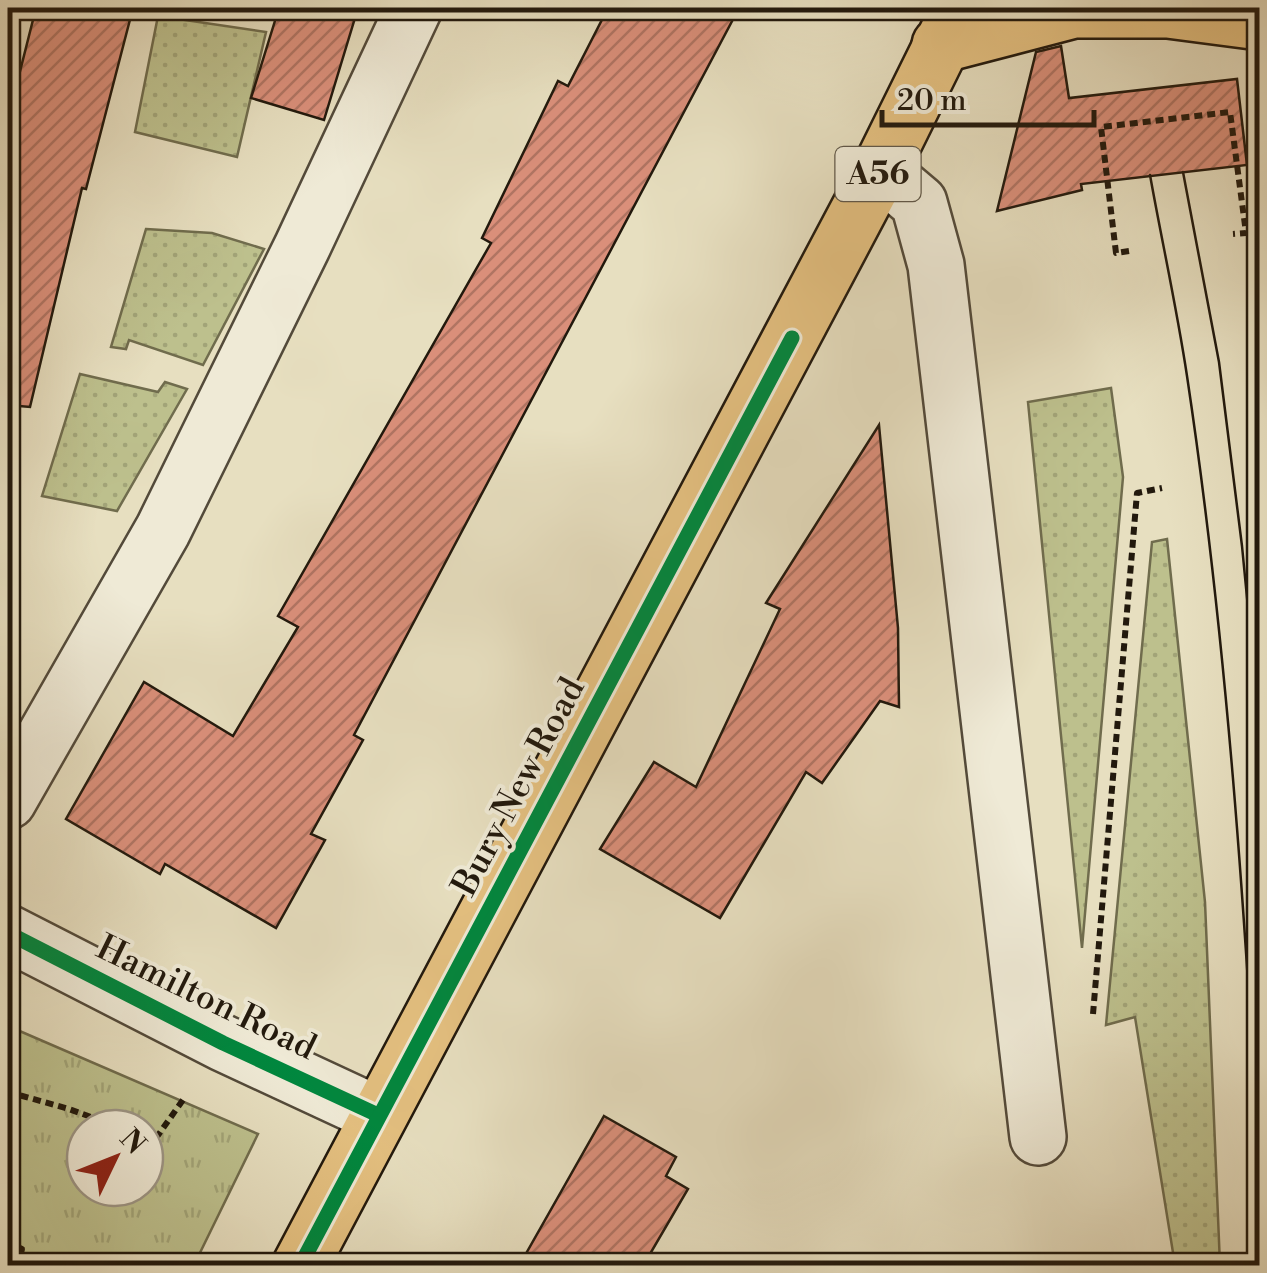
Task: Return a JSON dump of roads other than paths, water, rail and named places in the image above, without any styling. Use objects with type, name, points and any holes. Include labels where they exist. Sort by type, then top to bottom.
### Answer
[{"type":"highway","points":[[950,26],[1074,10],[1168,10],[1260,22]]},
{"type":"highway","name":"Bury New Road","points":[[300,1266],[880,170],[950,26]]},
{"type":"street","points":[[8,801],[162,530],[302,247],[414,8]]},
{"type":"street","points":[[880,170],[919,203],[936,265],[1038,1138]]},
{"type":"street","name":"Hamilton Road","points":[[8,933],[378,1116]]},
{"type":"tram line","points":[[1183,172],[1219,362],[1260,732]]},
{"type":"tram line","points":[[1150,175],[1187,376],[1213,576],[1241,878],[1260,1181]]}]
